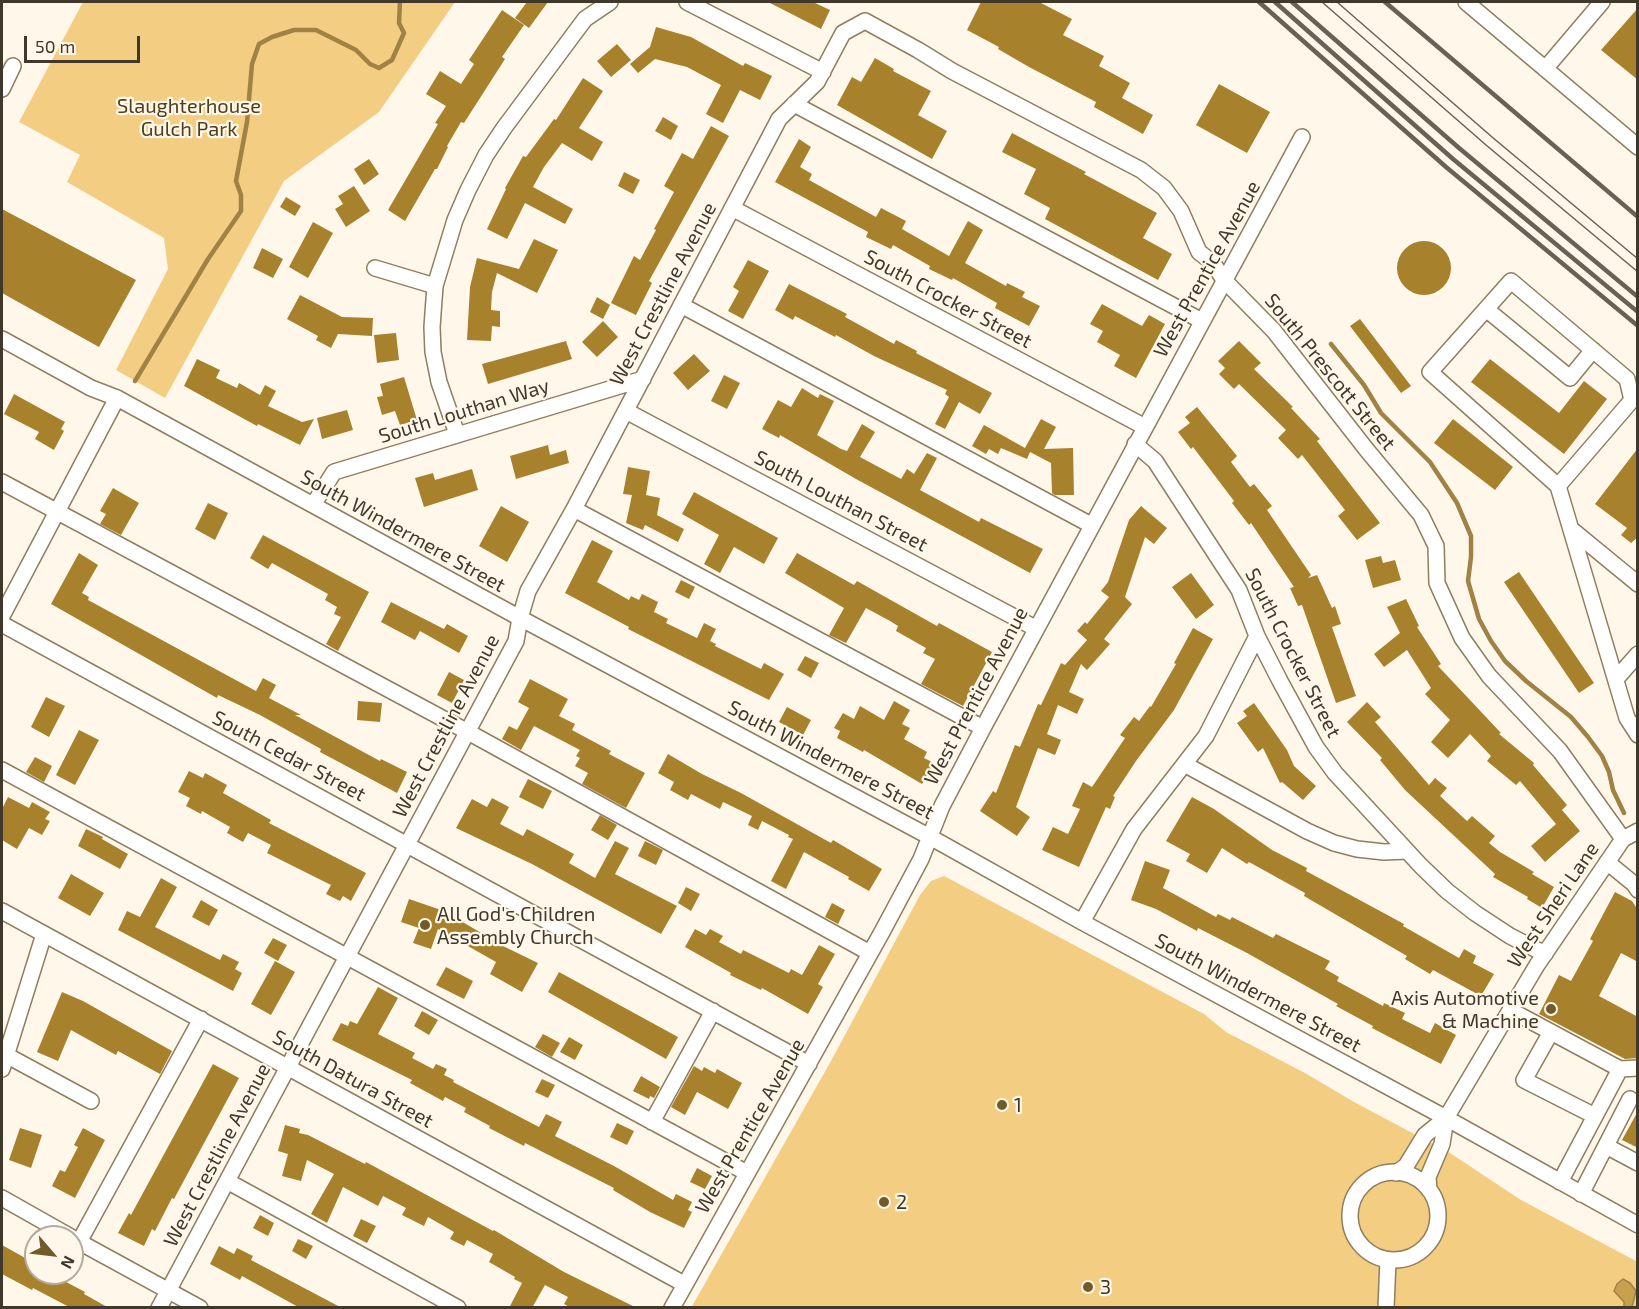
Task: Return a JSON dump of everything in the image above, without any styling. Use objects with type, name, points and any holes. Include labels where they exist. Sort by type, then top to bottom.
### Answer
[{"type":"street","points":[[457,434],[439,382],[433,352],[432,327],[435,286],[455,220],[486,155],[585,19],[610,2]]},
{"type":"street","points":[[687,2],[823,72]]},
{"type":"street","points":[[1466,2],[1638,147]]},
{"type":"street","points":[[1545,69],[1602,2]]},
{"type":"street","name":"West Crestline Avenue","points":[[159,1308],[516,641],[528,591],[574,509],[779,119],[817,82],[843,33],[865,21]]},
{"type":"street","name":"South Prescott Street","points":[[865,21],[952,71],[1141,170],[1164,188],[1181,211],[1199,252],[1213,263],[1224,280],[1274,331],[1421,515],[1436,546],[1437,582],[1462,638],[1489,676],[1560,751],[1623,839]]},
{"type":"street","points":[[2,89],[13,66]]},
{"type":"street","points":[[794,104],[1202,321]]},
{"type":"street","name":"West Prentice Avenue","points":[[672,1308],[921,859],[942,806],[1035,628],[1302,137]]},
{"type":"street","name":"South Crocker Street","points":[[732,208],[1145,427]]},
{"type":"street","points":[[375,268],[435,286]]},
{"type":"street","points":[[1558,486],[1635,402],[1628,379],[1511,281],[1430,372],[1558,486],[1627,718],[1638,735]]},
{"type":"street","points":[[681,305],[1091,525]]},
{"type":"street","points":[[1486,309],[1570,378],[1593,350]]},
{"type":"street","name":"South Windermere Street","points":[[2,339],[91,388],[117,398],[520,618],[930,837],[1638,1225]]},
{"type":"street","name":"South Louthan Way","points":[[313,505],[334,472],[643,379]]},
{"type":"street","points":[[2,616],[117,398]]},
{"type":"street","name":"South Louthan Street","points":[[626,411],[1035,628]]},
{"type":"street","name":"South Crocker Street","points":[[1135,444],[1155,461],[1239,590],[1257,636],[1280,681],[1316,747],[1335,772],[1447,891],[1510,936],[1545,954]]},
{"type":"street","points":[[2,482],[468,732],[870,953]]},
{"type":"street","points":[[574,509],[983,728]]},
{"type":"street","points":[[1571,529],[1638,584]]},
{"type":"street","name":"South Cedar Street","points":[[2,624],[809,1064]]},
{"type":"street","points":[[1082,922],[1134,829],[1156,799],[1186,765],[1206,736],[1257,636]]},
{"type":"street","points":[[1616,679],[1638,654]]},
{"type":"street","points":[[1186,765],[1307,831],[1334,843],[1357,849],[1384,852],[1407,851]]},
{"type":"street","points":[[2,770],[747,1173]]},
{"type":"street","points":[[1623,839],[1638,831]]},
{"type":"street","name":"West Sheri Lane","points":[[1446,1118],[1545,954],[1623,839]]},
{"type":"street","points":[[1607,862],[1638,890]]},
{"type":"street","name":"South Datura Street","points":[[2,911],[684,1284]]},
{"type":"street","points":[[44,934],[4,1062],[91,1101]]},
{"type":"street","points":[[1510,1010],[1620,1069],[1638,1068]]},
{"type":"street","points":[[652,1122],[713,1011]]},
{"type":"street","points":[[82,1225],[201,1019]]},
{"type":"street","points":[[1551,1032],[1524,1080],[1595,1116]]},
{"type":"street","points":[[1560,1182],[1620,1069]]},
{"type":"street","points":[[1581,1194],[1630,1099]]},
{"type":"street","points":[[1446,1118],[1442,1141],[1428,1177],[1429,1190],[1437,1212],[1436,1229],[1432,1237],[1428,1244],[1415,1255],[1388,1260],[1374,1255],[1362,1246],[1354,1233],[1350,1217],[1353,1201],[1366,1182],[1380,1175],[1403,1170],[1425,1135],[1446,1118]]},
{"type":"street","points":[[1606,1146],[1638,1163]]},
{"type":"street","points":[[1396,1173],[1418,1180],[1429,1190]]},
{"type":"street","points":[[227,1181],[458,1308]]},
{"type":"street","points":[[2,1198],[49,1225]]},
{"type":"street","points":[[84,1244],[200,1308]]},
{"type":"street","points":[[1386,1308],[1388,1260]]},
{"type":"green space","name":"Slaughterhouse Gulch Park","points":[[83,2],[455,2],[379,112],[284,181],[165,398],[116,370],[168,269],[164,238],[67,182],[80,155],[19,122]]},
{"type":"green space","points":[[944,876],[1204,1014],[1226,1032],[1450,1153],[1521,1200],[1638,1262],[1637,1308],[691,1308],[831,1061],[920,895],[931,881]]},
{"type":"shaded area","points":[[1623,1279],[1630,1283],[1636,1291],[1632,1307],[1624,1307],[1624,1302],[1614,1291]]},
{"type":"building","points":[[527,2],[548,2],[529,28],[515,18]]},
{"type":"building","points":[[768,2],[813,2],[830,10],[821,29]]},
{"type":"building","points":[[981,2],[1039,2],[1072,19],[1063,35],[1104,56],[1099,66],[1130,83],[1122,98],[1153,115],[1143,134],[1094,107],[1096,102],[1029,67],[998,49],[999,47],[967,30]]},
{"type":"building","points":[[1638,8],[1638,80],[1601,50]]},
{"type":"building","points":[[502,10],[524,25],[502,57],[505,59],[464,123],[461,122],[437,169],[405,221],[388,210],[446,106],[426,94],[440,71],[461,84],[474,64],[469,60]]},
{"type":"building","points":[[656,27],[691,37],[743,66],[745,63],[772,76],[760,100],[740,90],[723,123],[706,114],[721,85],[687,67],[655,59],[638,73],[630,64],[650,47]]},
{"type":"building","points":[[617,44],[631,60],[611,77],[597,61]]},
{"type":"building","points":[[875,58],[894,69],[893,71],[931,91],[918,115],[947,131],[932,159],[837,105],[852,77],[861,82]]},
{"type":"building","points":[[583,78],[603,91],[579,128],[603,142],[592,161],[562,143],[544,167],[533,187],[573,209],[565,224],[525,203],[507,239],[487,229],[505,188],[523,156],[526,157],[554,119],[556,120]]},
{"type":"building","points":[[1219,84],[1270,112],[1247,153],[1196,125]]},
{"type":"building","points":[[663,117],[678,126],[671,140],[655,131]]},
{"type":"building","points":[[711,126],[729,136],[649,281],[652,283],[636,315],[611,303],[634,256],[640,260],[674,192],[664,186],[682,153],[693,159]]},
{"type":"building","points":[[1012,133],[1157,213],[1143,238],[1172,254],[1158,280],[1045,219],[1050,208],[1024,194],[1036,169],[1002,152]]},
{"type":"building","points":[[799,139],[811,147],[800,167],[812,174],[809,180],[876,217],[881,208],[906,221],[902,229],[949,256],[968,221],[983,230],[965,263],[1006,286],[1007,283],[1025,292],[1022,297],[1040,306],[1029,326],[995,308],[997,303],[953,278],[952,280],[929,269],[930,266],[893,245],[891,249],[866,237],[868,232],[775,182]]},
{"type":"building","points":[[369,159],[379,174],[364,185],[354,169]]},
{"type":"building","points":[[624,172],[640,180],[633,194],[618,186]]},
{"type":"building","points":[[354,186],[370,211],[346,227],[335,209],[343,204],[338,196]]},
{"type":"building","points":[[286,197],[301,206],[295,216],[280,207]]},
{"type":"building","points":[[2,209],[136,280],[99,347],[2,293]]},
{"type":"building","points":[[313,222],[333,233],[308,278],[289,267]]},
{"type":"building","points":[[534,239],[558,250],[537,293],[497,273],[492,292],[491,310],[500,311],[500,327],[492,326],[491,341],[467,340],[470,287],[477,258],[519,269]]},
{"type":"building","points":[[1424,241],[1434,243],[1443,249],[1449,258],[1451,268],[1449,278],[1443,287],[1434,293],[1424,295],[1414,293],[1405,287],[1399,278],[1397,268],[1399,258],[1405,249],[1414,243]]},
{"type":"building","points":[[262,248],[283,259],[273,278],[253,268]]},
{"type":"building","points":[[748,260],[769,271],[743,319],[728,311],[739,291],[733,287]]},
{"type":"building","points":[[789,284],[847,314],[845,317],[894,344],[896,340],[992,393],[980,414],[959,402],[945,429],[935,424],[949,397],[945,394],[947,390],[874,356],[836,335],[835,337],[795,316],[793,320],[775,310]]},
{"type":"building","points":[[300,295],[342,317],[373,318],[372,336],[338,334],[331,348],[316,340],[318,336],[287,319]]},
{"type":"building","points":[[597,297],[610,305],[603,319],[590,312]]},
{"type":"building","points":[[1102,304],[1142,326],[1149,315],[1165,324],[1136,378],[1114,366],[1120,355],[1097,342],[1103,331],[1090,324]]},
{"type":"building","points":[[1360,319],[1411,386],[1401,393],[1350,326]]},
{"type":"building","points":[[603,321],[618,337],[597,357],[582,342]]},
{"type":"building","points":[[396,333],[399,360],[377,363],[374,335]]},
{"type":"building","points":[[566,341],[572,359],[488,384],[482,364]]},
{"type":"building","points":[[1239,341],[1261,363],[1254,369],[1293,407],[1291,408],[1320,439],[1317,441],[1380,523],[1357,540],[1338,516],[1345,510],[1302,455],[1298,459],[1278,438],[1286,430],[1239,384],[1234,389],[1219,374],[1225,368],[1218,361]]},
{"type":"building","points":[[694,354],[710,371],[688,390],[673,373]]},
{"type":"building","points":[[197,359],[220,370],[216,378],[237,388],[239,383],[260,395],[265,385],[276,391],[268,406],[302,422],[314,419],[300,445],[258,424],[257,426],[184,386]]},
{"type":"building","points":[[1490,359],[1559,413],[1584,381],[1607,399],[1564,454],[1471,382]]},
{"type":"building","points":[[724,375],[740,383],[727,409],[711,401]]},
{"type":"building","points":[[404,377],[417,420],[400,425],[395,411],[382,415],[377,397],[383,396],[380,384]]},
{"type":"building","points":[[802,388],[818,398],[820,394],[834,401],[817,435],[841,449],[847,451],[862,424],[875,432],[860,457],[901,479],[907,469],[914,474],[927,453],[937,458],[920,490],[979,522],[981,518],[1043,549],[1030,573],[780,435],[779,438],[762,429],[778,400],[791,407]]},
{"type":"building","points":[[14,394],[65,422],[61,429],[64,431],[54,450],[35,439],[39,432],[4,414]]},
{"type":"building","points":[[1197,407],[1237,456],[1231,462],[1250,487],[1254,484],[1272,506],[1267,510],[1311,575],[1308,578],[1317,575],[1332,608],[1335,606],[1341,624],[1332,627],[1356,696],[1336,703],[1302,605],[1298,606],[1290,588],[1294,587],[1251,523],[1249,525],[1232,503],[1234,501],[1193,447],[1191,449],[1178,432],[1190,423],[1185,417]]},
{"type":"building","points":[[347,410],[353,430],[322,439],[317,418]]},
{"type":"building","points":[[1041,419],[1056,427],[1044,449],[1073,448],[1074,495],[1052,493],[1051,463],[1030,452],[1027,459],[1001,448],[998,454],[989,449],[986,454],[972,446],[984,425],[1025,448]]},
{"type":"building","points":[[1453,419],[1513,467],[1495,490],[1434,443]]},
{"type":"building","points":[[548,445],[550,455],[566,450],[569,463],[516,479],[510,456]]},
{"type":"building","points":[[1638,448],[1638,537],[1631,543],[1621,535],[1627,528],[1595,504]]},
{"type":"building","points":[[628,467],[650,471],[646,495],[660,498],[657,515],[684,529],[678,542],[645,525],[643,530],[626,523],[632,495],[623,494]]},
{"type":"building","points":[[472,469],[478,490],[424,507],[415,478],[433,473],[435,480]]},
{"type":"building","points":[[113,488],[139,503],[121,535],[100,524],[106,514],[100,511]]},
{"type":"building","points":[[694,492],[778,538],[764,564],[734,547],[720,573],[704,564],[719,535],[682,514]]},
{"type":"building","points":[[208,503],[228,513],[215,540],[195,529]]},
{"type":"building","points":[[501,506],[529,522],[507,562],[479,546]]},
{"type":"building","points":[[1141,506],[1167,528],[1154,544],[1145,537],[1125,597],[1132,604],[1104,639],[1110,644],[1087,670],[1081,664],[1069,692],[1084,699],[1077,714],[1058,705],[1047,734],[1061,740],[1055,755],[1038,748],[1016,807],[1030,817],[1017,836],[980,811],[993,791],[996,793],[1015,745],[1020,747],[1038,704],[1041,705],[1061,663],[1065,665],[1087,640],[1077,631],[1085,622],[1087,624],[1109,597],[1101,591],[1108,582],[1129,520]]},
{"type":"building","points":[[263,535],[369,592],[338,651],[326,644],[341,617],[334,614],[337,607],[325,600],[328,594],[272,563],[268,569],[250,558]]},
{"type":"building","points":[[592,540],[613,551],[597,582],[629,600],[631,596],[639,600],[642,594],[658,602],[654,612],[668,619],[666,623],[697,638],[704,623],[716,629],[710,641],[716,644],[715,646],[761,669],[764,663],[784,674],[769,700],[628,629],[629,627],[565,593]]},
{"type":"building","points":[[79,553],[98,565],[82,593],[89,597],[88,600],[256,691],[263,678],[276,685],[269,698],[301,715],[295,715],[380,761],[381,759],[407,772],[397,793],[320,752],[321,749],[260,715],[218,695],[217,698],[51,604]]},
{"type":"building","points":[[797,553],[854,585],[857,581],[937,626],[939,623],[992,652],[963,706],[921,684],[935,659],[923,653],[926,648],[896,631],[898,626],[866,608],[846,643],[829,635],[844,608],[785,573]]},
{"type":"building","points":[[1381,556],[1383,563],[1395,560],[1401,580],[1373,588],[1365,560]]},
{"type":"building","points":[[1519,572],[1594,683],[1579,693],[1504,582]]},
{"type":"building","points":[[1191,573],[1214,605],[1196,619],[1172,587]]},
{"type":"building","points":[[681,580],[695,587],[689,599],[675,592]]},
{"type":"building","points":[[1406,599],[1419,626],[1417,627],[1441,664],[1438,666],[1501,733],[1499,734],[1534,763],[1533,765],[1567,805],[1562,810],[1580,831],[1545,862],[1531,846],[1556,824],[1520,781],[1516,785],[1487,761],[1491,756],[1470,734],[1448,758],[1431,742],[1450,720],[1425,694],[1431,688],[1407,650],[1384,667],[1374,654],[1400,633],[1387,607]]},
{"type":"building","points":[[391,602],[444,629],[447,624],[468,636],[459,653],[420,631],[415,640],[381,622]]},
{"type":"building","points":[[1193,628],[1213,639],[1174,710],[1113,796],[1115,797],[1110,809],[1106,807],[1079,867],[1042,850],[1053,827],[1068,834],[1080,809],[1072,806],[1083,782],[1092,787],[1125,738],[1120,735],[1134,717],[1139,721],[1151,707],[1176,664],[1174,663]]},
{"type":"building","points":[[805,656],[819,663],[811,678],[797,670]]},
{"type":"building","points":[[449,672],[464,680],[452,703],[437,695]]},
{"type":"building","points":[[530,679],[568,699],[559,716],[575,724],[572,730],[611,751],[609,754],[645,773],[626,808],[582,784],[588,773],[575,766],[580,758],[576,756],[580,750],[534,726],[521,750],[502,739],[509,726],[517,730],[529,708],[518,702]]},
{"type":"building","points":[[46,697],[65,706],[49,737],[31,727]]},
{"type":"building","points":[[358,701],[382,703],[380,722],[357,720]]},
{"type":"building","points":[[894,701],[910,710],[902,724],[910,728],[904,739],[927,752],[924,758],[934,763],[922,784],[864,750],[863,752],[837,738],[840,731],[834,728],[843,713],[854,719],[860,706],[884,720]]},
{"type":"building","points":[[1367,702],[1381,717],[1375,722],[1429,785],[1435,778],[1447,788],[1440,796],[1467,821],[1472,816],[1495,836],[1489,843],[1500,852],[1554,887],[1542,908],[1527,899],[1528,897],[1493,877],[1495,874],[1405,790],[1380,760],[1382,758],[1347,722]]},
{"type":"building","points":[[1254,703],[1287,750],[1294,766],[1316,786],[1303,800],[1282,782],[1280,783],[1263,748],[1258,752],[1237,723],[1247,716],[1243,711]]},
{"type":"building","points":[[787,707],[811,720],[803,735],[779,722]]},
{"type":"building","points":[[79,730],[99,740],[75,785],[56,775]]},
{"type":"building","points":[[668,754],[831,843],[833,840],[882,869],[869,891],[804,852],[786,889],[771,881],[793,839],[762,821],[758,830],[748,825],[752,816],[723,802],[720,809],[691,794],[688,800],[670,790],[674,782],[658,773]]},
{"type":"building","points":[[35,757],[52,766],[44,782],[26,772]]},
{"type":"building","points":[[189,771],[203,778],[205,773],[227,785],[223,793],[271,820],[269,823],[366,873],[351,901],[343,896],[340,901],[326,894],[331,885],[267,853],[271,845],[248,833],[243,842],[227,833],[230,827],[202,811],[201,814],[186,806],[190,798],[178,792]]},
{"type":"building","points":[[528,779],[552,791],[543,809],[519,797]]},
{"type":"building","points":[[8,797],[29,808],[32,802],[50,812],[45,819],[50,821],[42,835],[29,828],[17,849],[2,840],[2,809]]},
{"type":"building","points":[[1192,797],[1214,809],[1272,850],[1307,868],[1306,871],[1404,924],[1403,926],[1459,958],[1464,949],[1476,956],[1473,963],[1494,974],[1481,996],[1433,970],[1430,974],[1405,959],[1407,956],[1304,896],[1305,893],[1249,862],[1247,864],[1222,848],[1207,873],[1186,861],[1190,854],[1166,841]]},
{"type":"building","points":[[492,798],[509,807],[500,824],[523,836],[527,829],[574,854],[569,863],[595,878],[615,841],[629,848],[615,874],[677,906],[661,934],[532,864],[456,828],[472,799],[487,807]]},
{"type":"building","points":[[600,815],[617,825],[608,840],[591,830]]},
{"type":"building","points":[[86,829],[103,837],[102,839],[128,854],[120,869],[78,846]]},
{"type":"building","points":[[645,841],[663,850],[656,865],[638,856]]},
{"type":"building","points":[[1145,861],[1170,870],[1163,888],[1216,917],[1218,914],[1230,920],[1232,917],[1273,938],[1276,934],[1330,961],[1325,969],[1339,977],[1337,981],[1383,1006],[1384,1003],[1405,1013],[1402,1019],[1430,1033],[1435,1023],[1456,1035],[1441,1064],[1372,1028],[1373,1026],[1336,1006],[1338,1004],[1247,953],[1198,928],[1197,931],[1156,909],[1131,900]]},
{"type":"building","points":[[71,874],[104,893],[90,916],[58,898]]},
{"type":"building","points":[[161,878],[177,887],[155,927],[220,960],[223,954],[239,962],[235,969],[242,973],[233,991],[118,930],[127,911],[140,917]]},
{"type":"building","points":[[686,887],[700,894],[691,911],[678,903]]},
{"type":"building","points":[[1615,892],[1632,901],[1638,910],[1638,962],[1621,953],[1599,996],[1638,1017],[1638,1058],[1625,1059],[1539,1014],[1559,975],[1571,981],[1593,941],[1590,939]]},
{"type":"building","points":[[409,899],[444,911],[505,947],[538,963],[522,992],[490,974],[496,962],[438,929],[431,949],[413,943],[419,928],[401,922]]},
{"type":"building","points":[[201,900],[218,910],[209,926],[192,917]]},
{"type":"building","points":[[832,903],[845,910],[838,924],[825,917]]},
{"type":"building","points":[[695,929],[706,935],[710,929],[723,936],[719,942],[741,954],[743,950],[789,973],[791,969],[802,975],[819,945],[835,954],[818,984],[823,987],[808,1014],[762,988],[761,990],[730,975],[731,973],[685,947]]},
{"type":"building","points":[[273,938],[287,945],[278,961],[264,953]]},
{"type":"building","points":[[275,961],[295,972],[271,1015],[251,1004]]},
{"type":"building","points":[[446,967],[473,981],[464,999],[436,985]]},
{"type":"building","points":[[559,972],[678,1037],[666,1059],[548,992]]},
{"type":"building","points":[[378,987],[398,998],[378,1034],[415,1053],[412,1058],[433,1069],[436,1064],[447,1069],[444,1075],[454,1080],[453,1082],[539,1127],[546,1114],[562,1122],[555,1136],[673,1200],[676,1194],[692,1202],[688,1210],[692,1212],[684,1228],[650,1212],[613,1190],[614,1188],[525,1143],[524,1146],[489,1128],[490,1126],[464,1112],[466,1108],[445,1097],[443,1101],[410,1083],[412,1080],[332,1040],[341,1023],[348,1026],[350,1021],[357,1024]]},
{"type":"building","points":[[62,992],[83,1001],[172,1051],[160,1074],[118,1051],[116,1055],[71,1030],[58,1061],[37,1052]]},
{"type":"building","points":[[422,1011],[438,1020],[429,1035],[414,1026]]},
{"type":"building","points":[[543,1034],[560,1043],[552,1057],[535,1047]]},
{"type":"building","points":[[569,1037],[583,1045],[575,1060],[560,1052]]},
{"type":"building","points":[[213,1064],[239,1078],[174,1199],[172,1198],[155,1231],[152,1229],[144,1246],[118,1233],[129,1213],[131,1215]]},
{"type":"building","points":[[694,1066],[702,1071],[704,1067],[715,1073],[717,1069],[742,1083],[728,1109],[697,1092],[685,1115],[671,1107]]},
{"type":"building","points":[[641,1076],[660,1087],[654,1098],[650,1096],[649,1099],[633,1091]]},
{"type":"building","points":[[542,1079],[555,1085],[548,1098],[535,1092]]},
{"type":"building","points":[[1638,1111],[1638,1148],[1622,1140]]},
{"type":"building","points":[[617,1123],[634,1131],[627,1145],[610,1137]]},
{"type":"building","points":[[285,1125],[300,1129],[299,1133],[308,1135],[365,1164],[366,1162],[494,1230],[564,1272],[637,1308],[571,1308],[564,1304],[568,1297],[545,1285],[532,1308],[509,1308],[522,1283],[489,1262],[493,1254],[467,1240],[464,1246],[450,1239],[454,1232],[428,1217],[424,1226],[402,1215],[406,1208],[383,1196],[378,1206],[343,1187],[327,1223],[311,1214],[334,1174],[307,1160],[301,1181],[282,1176],[288,1154],[278,1151]]},
{"type":"building","points":[[20,1128],[42,1135],[31,1168],[9,1160]]},
{"type":"building","points":[[83,1128],[105,1140],[75,1198],[52,1186],[60,1170],[65,1172],[78,1147],[74,1145]]},
{"type":"building","points":[[697,1168],[712,1176],[705,1189],[690,1182]]},
{"type":"building","points":[[260,1215],[274,1223],[268,1236],[253,1228]]},
{"type":"building","points":[[361,1219],[376,1226],[367,1243],[353,1236]]},
{"type":"building","points":[[298,1239],[313,1246],[306,1259],[292,1251]]},
{"type":"building","points":[[2,1245],[24,1257],[24,1285],[72,1285],[109,1308],[71,1308],[33,1288],[32,1290],[2,1274]]},
{"type":"building","points":[[219,1246],[234,1254],[237,1248],[253,1256],[251,1260],[342,1308],[300,1308],[242,1276],[240,1280],[210,1264]]},
{"type":"waterway","points":[[135,381],[208,259],[241,211],[241,195],[236,181],[247,122],[252,64],[259,44],[294,30],[316,30],[356,50],[370,64],[379,68],[392,60],[404,33],[399,23],[400,2]]},
{"type":"waterway","points":[[1331,344],[1364,385],[1381,413],[1430,462],[1457,503],[1471,536],[1468,581],[1479,619],[1505,661],[1571,717],[1588,737],[1602,756],[1613,790],[1624,813]]},
{"type":"tram line","points":[[1322,2],[1486,145],[1638,272]]},
{"type":"tram line","points":[[1337,2],[1492,137],[1638,259]]},
{"type":"railway","points":[[1259,2],[1446,167],[1638,326]]},
{"type":"railway","points":[[1275,2],[1453,159],[1638,312]]},
{"type":"railway","points":[[1292,2],[1459,148],[1638,297]]},
{"type":"railway","points":[[1385,2],[1638,217]]},
{"type":"place","name":"All God's Children Assembly Church","points":[[425,925]]},
{"type":"place","name":"Axis Automotive & Machine","points":[[1551,1009]]},
{"type":"place","name":"1","points":[[1002,1105]]},
{"type":"place","name":"2","points":[[884,1202]]},
{"type":"place","name":"3","points":[[1088,1287]]}]
